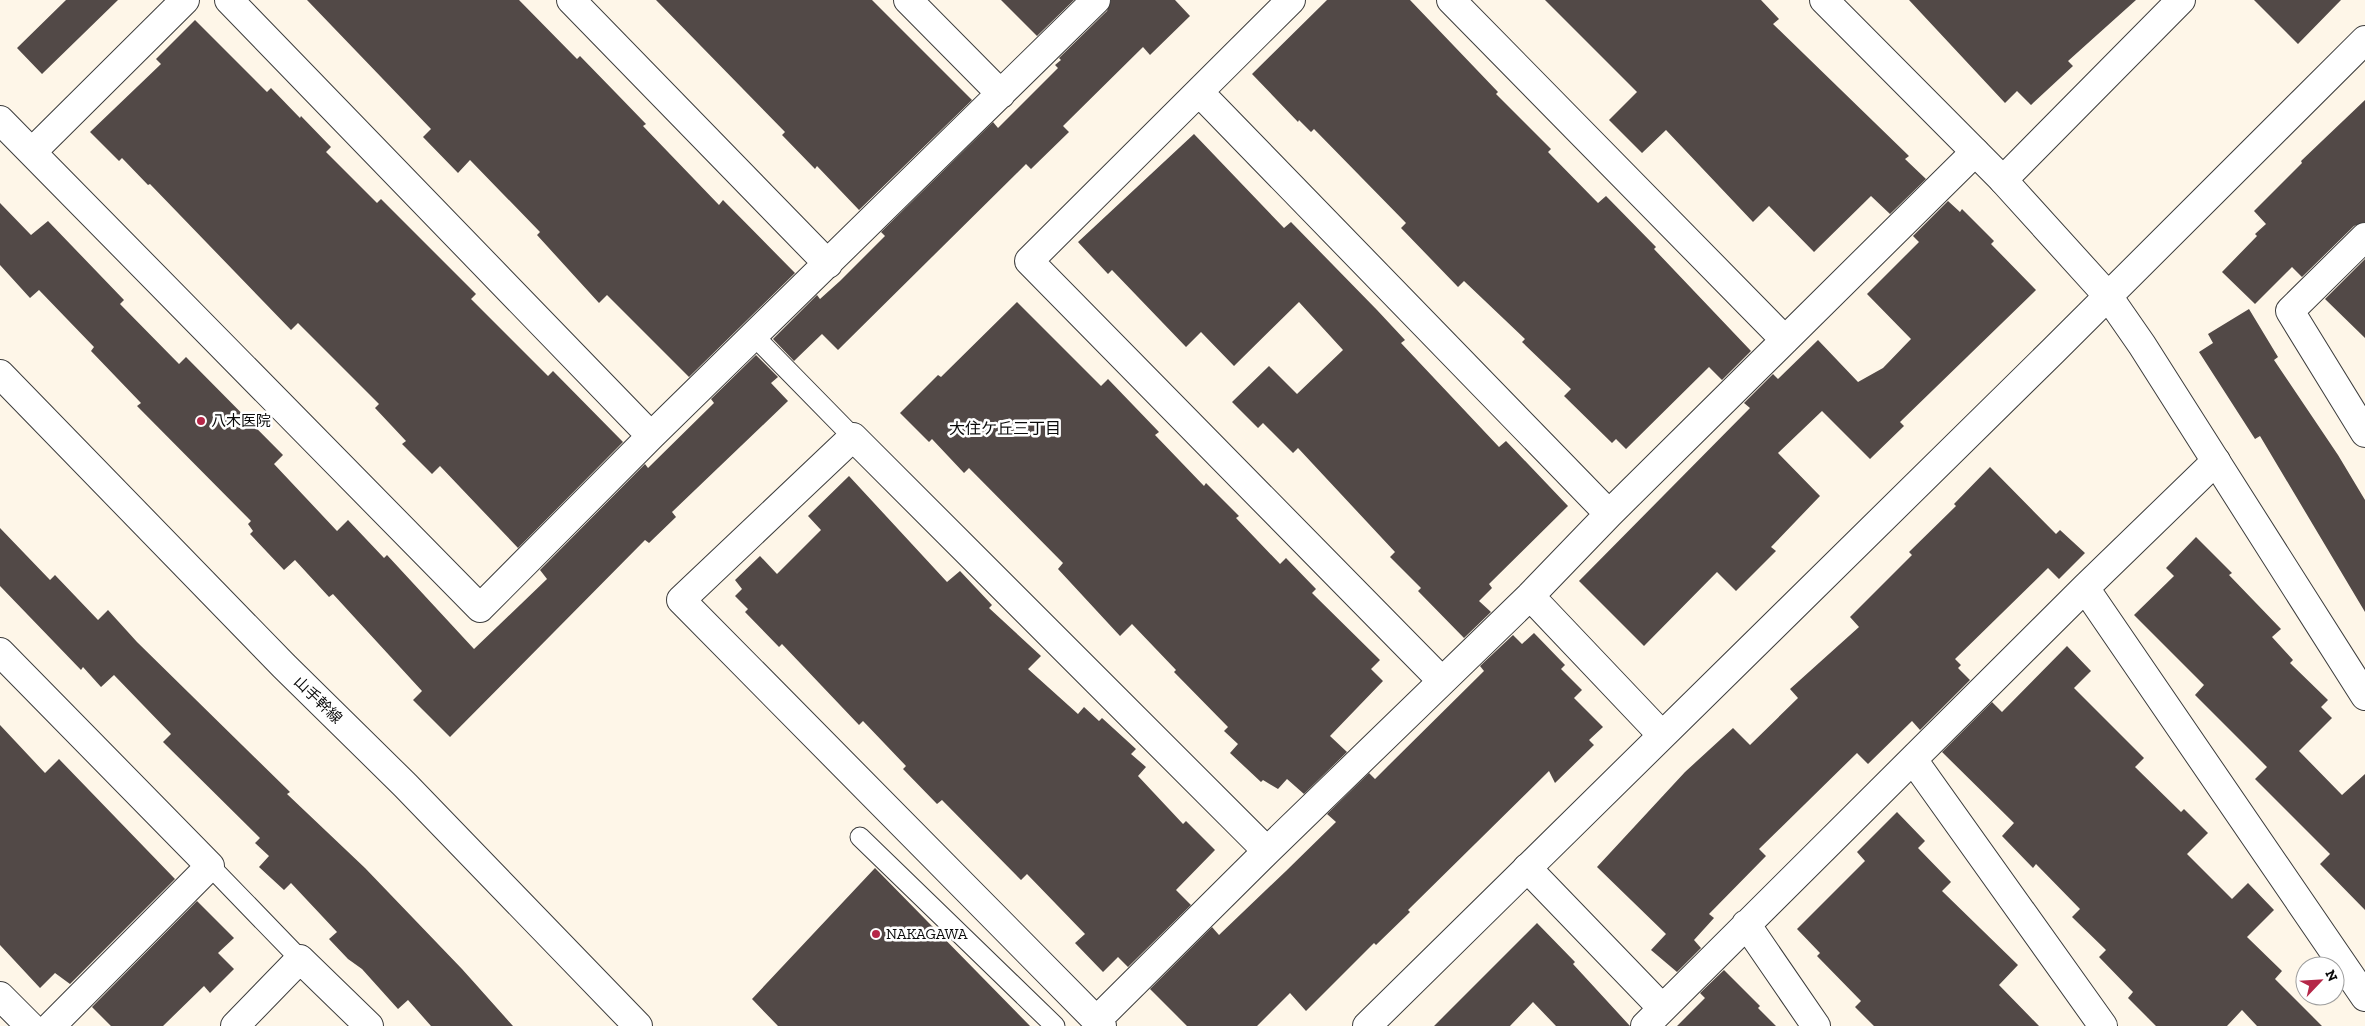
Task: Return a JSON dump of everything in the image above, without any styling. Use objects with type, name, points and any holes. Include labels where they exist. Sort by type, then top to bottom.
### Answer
[{"type":"street","points":[[32,152],[185,0]]},
{"type":"street","points":[[229,0],[651,436]]},
{"type":"street","points":[[571,0],[828,264]]},
{"type":"street","points":[[908,0],[1001,94]]},
{"type":"street","points":[[0,120],[480,608],[651,436],[755,337],[1096,0]]},
{"type":"street","points":[[1291,0],[1029,262],[1442,681]]},
{"type":"street","points":[[1451,0],[1785,340]]},
{"type":"street","points":[[1824,0],[2003,180],[2108,296],[2365,696]]},
{"type":"street","points":[[2003,180],[2181,0]]},
{"type":"street","points":[[1368,1026],[1661,734],[2108,296],[2365,40]]},
{"type":"street","points":[[1199,92],[1609,514]]},
{"type":"street","points":[[1267,851],[853,437],[681,600],[1099,1023],[1267,851],[1530,596],[1609,514],[1975,152]]},
{"type":"street","points":[[2365,237],[2290,312],[2365,433]]},
{"type":"street","name":"山手幹線","points":[[0,374],[284,666],[405,785],[638,1026]]},
{"type":"street","points":[[1528,868],[1654,1017],[1746,924],[1914,761],[2085,588],[2216,462]]},
{"type":"street","points":[[2085,588],[2365,997]]},
{"type":"street","points":[[1530,596],[1661,734]]},
{"type":"street","points":[[0,652],[210,866],[51,1026]]},
{"type":"street","points":[[1914,761],[2103,1026]]},
{"type":"street","points":[[1746,924],[1816,1026]]},
{"type":"street","points":[[235,1026],[300,959],[369,1026]]},
{"type":"street","points":[[0,996],[30,1026]]},
{"type":"lane","points":[[755,337],[853,437]]},
{"type":"lane","points":[[860,837],[1054,1026]]},
{"type":"lane","points":[[210,866],[300,959]]},
{"type":"building","points":[[66,0],[118,0],[42,74],[17,48]]},
{"type":"building","points":[[307,0],[519,0],[577,59],[580,56],[646,124],[643,126],[719,205],[723,200],[795,273],[689,377],[607,295],[599,303],[537,235],[540,232],[470,160],[458,173],[423,137],[431,129]]},
{"type":"building","points":[[656,0],[872,0],[972,100],[859,210],[817,166],[815,169],[782,135],[785,132]]},
{"type":"building","points":[[1001,0],[1074,0],[1037,36]]},
{"type":"building","points":[[1111,0],[1175,0],[1190,16],[1150,55],[1143,47],[1063,126],[1069,132],[1031,169],[1026,164],[838,350],[822,334],[794,361],[773,339],[817,295],[820,299],[840,281],[885,236],[881,232],[993,122],[998,128],[1058,68],[1055,65],[1061,60],[1059,58],[1107,11]]},
{"type":"building","points":[[1327,0],[1410,0],[1498,92],[1496,94],[1551,149],[1548,152],[1598,203],[1606,196],[1656,247],[1654,249],[1751,351],[1722,380],[1709,367],[1626,449],[1616,439],[1612,443],[1564,396],[1571,389],[1522,342],[1525,339],[1464,281],[1458,287],[1401,228],[1406,223],[1314,129],[1311,132],[1299,120],[1298,122],[1252,74]]},
{"type":"building","points":[[1545,0],[1761,0],[1779,19],[1773,24],[1909,156],[1905,159],[1926,179],[1890,214],[1871,196],[1814,252],[1769,206],[1753,222],[1666,130],[1642,153],[1609,120],[1637,92]]},
{"type":"building","points":[[1909,0],[2136,0],[2068,61],[2073,66],[2031,105],[2017,91],[2005,103]]},
{"type":"building","points":[[2254,0],[2341,0],[2298,44]]},
{"type":"building","points":[[195,20],[267,92],[271,88],[300,118],[301,116],[331,147],[326,152],[377,203],[381,199],[476,294],[471,299],[548,376],[553,371],[623,442],[518,548],[440,466],[432,474],[402,444],[406,441],[375,408],[379,404],[298,323],[291,330],[150,184],[148,185],[122,158],[119,161],[90,132],[161,64],[156,59]]},
{"type":"building","points":[[2365,100],[2365,222],[2354,226],[2302,277],[2292,267],[2255,304],[2222,272],[2266,224],[2254,211],[2302,163],[2301,161]]},
{"type":"building","points":[[1194,134],[1284,228],[1291,222],[1377,310],[1405,340],[1401,343],[1499,447],[1506,441],[1568,506],[1489,584],[1492,588],[1479,601],[1491,612],[1464,638],[1418,591],[1421,588],[1390,557],[1395,552],[1298,448],[1293,453],[1263,423],[1258,428],[1232,402],[1269,366],[1297,394],[1343,350],[1299,302],[1234,366],[1201,332],[1186,347],[1112,270],[1108,274],[1078,242]]},
{"type":"building","points":[[1948,201],[1960,212],[1962,209],[1994,241],[1991,244],[2036,290],[1900,422],[1904,426],[1870,459],[1822,411],[1778,453],[1820,496],[1771,547],[1776,551],[1736,591],[1717,572],[1644,646],[1579,581],[1750,408],[1744,403],[1773,374],[1778,379],[1818,340],[1858,382],[1883,368],[1911,339],[1867,294],[1919,242],[1913,236]]},
{"type":"building","points":[[0,203],[31,235],[48,221],[124,300],[120,304],[179,364],[186,357],[283,455],[274,464],[337,531],[348,520],[384,558],[387,555],[474,649],[547,579],[540,570],[645,464],[648,468],[714,403],[711,399],[756,355],[778,377],[771,383],[788,401],[672,512],[676,517],[649,543],[645,540],[450,737],[413,700],[422,691],[333,594],[329,597],[295,560],[284,570],[250,534],[253,531],[248,524],[251,521],[137,406],[141,403],[91,351],[94,347],[39,290],[30,298],[0,265]]},
{"type":"building","points":[[2365,259],[2365,338],[2325,299]]},
{"type":"building","points":[[1017,302],[1101,386],[1108,379],[1159,432],[1155,435],[1204,486],[1206,483],[1239,516],[1236,518],[1280,564],[1286,558],[1316,589],[1312,593],[1380,660],[1371,669],[1383,681],[1330,736],[1347,752],[1304,794],[1287,779],[1278,789],[1263,780],[1261,782],[1230,753],[1238,744],[1224,731],[1228,727],[1174,672],[1176,670],[1132,624],[1120,636],[1058,569],[1063,563],[969,468],[964,473],[932,439],[929,442],[900,413],[938,375],[941,377]]},
{"type":"building","points":[[2249,309],[2278,357],[2274,360],[2338,455],[2365,500],[2365,612],[2260,436],[2255,439],[2199,352],[2213,343],[2208,334]]},
{"type":"building","points":[[1990,467],[2056,534],[2060,530],[2085,553],[2059,579],[2048,568],[1955,659],[1961,665],[1958,668],[1970,680],[1920,730],[1912,721],[1868,764],[1857,753],[1759,849],[1766,856],[1709,914],[1714,918],[1694,940],[1701,948],[1677,972],[1651,950],[1666,934],[1597,867],[1685,772],[1733,728],[1750,745],[1798,698],[1790,689],[1859,627],[1850,617],[1912,555],[1909,552],[1956,506],[1954,504]]},
{"type":"building","points":[[849,476],[947,582],[960,571],[992,605],[989,608],[1041,656],[1028,669],[1078,714],[1084,707],[1099,721],[1102,718],[1136,749],[1131,754],[1146,767],[1138,776],[1183,824],[1186,821],[1215,850],[1176,890],[1191,905],[1128,967],[1118,957],[1103,972],[1075,943],[1085,934],[1027,874],[1021,880],[942,800],[937,804],[903,769],[906,766],[863,721],[859,725],[782,644],[779,647],[745,612],[748,609],[735,596],[742,589],[735,580],[760,556],[777,574],[821,530],[808,516]]},
{"type":"building","points":[[0,528],[50,580],[55,575],[98,620],[108,610],[137,642],[290,792],[287,794],[365,868],[462,969],[513,1026],[431,1026],[408,1000],[398,1009],[362,969],[348,959],[329,939],[337,932],[291,883],[284,890],[259,867],[269,856],[255,843],[260,838],[163,742],[171,734],[114,675],[101,687],[83,667],[81,670],[0,586]]},
{"type":"building","points":[[2196,537],[2232,573],[2229,575],[2281,629],[2272,637],[2293,660],[2290,663],[2328,700],[2321,707],[2332,718],[2299,751],[2342,795],[2365,774],[2365,910],[2320,864],[2330,854],[2255,779],[2267,767],[2195,695],[2204,685],[2134,615],[2174,576],[2166,568]]},
{"type":"building","points":[[1534,633],[1565,665],[1561,669],[1582,690],[1574,698],[1603,727],[1589,740],[1594,745],[1555,783],[1549,771],[1408,910],[1410,912],[1376,945],[1374,943],[1306,1011],[1290,993],[1257,1026],[1187,1026],[1150,989],[1212,927],[1219,935],[1286,871],[1336,822],[1327,814],[1369,773],[1375,779],[1484,671],[1480,666],[1513,635],[1522,644]]},
{"type":"building","points":[[2067,646],[2091,671],[2074,688],[2144,758],[2135,767],[2181,812],[2184,809],[2208,833],[2187,854],[2232,899],[2248,883],[2274,910],[2247,937],[2282,971],[2275,979],[2295,999],[2295,1006],[2302,1006],[2322,1026],[2257,1026],[2242,1010],[2227,1026],[2156,1026],[2128,998],[2133,992],[2099,957],[2106,950],[2072,917],[2080,909],[2036,864],[2033,868],[2002,836],[2014,823],[1942,752],[1992,702],[2002,712]]},
{"type":"building","points":[[0,725],[45,773],[59,759],[175,879],[70,984],[55,973],[40,988],[0,945]]},
{"type":"building","points":[[1897,812],[1925,841],[1918,848],[1951,882],[1942,891],[2018,965],[1999,985],[2039,1026],[1874,1026],[1855,1007],[1861,1001],[1817,956],[1820,953],[1797,929],[1865,861],[1857,852]]},
{"type":"building","name":"NAKAGAWA","points":[[875,868],[1030,1026],[778,1026],[752,999]]},
{"type":"building","points":[[197,901],[234,938],[218,953],[234,969],[210,993],[204,986],[163,1026],[111,1026],[92,1007]]},
{"type":"building","points":[[1537,923],[1575,962],[1573,964],[1630,1026],[1556,1026],[1533,1002],[1510,1026],[1434,1026]]},
{"type":"building","points":[[1724,970],[1760,1006],[1758,1008],[1776,1026],[1677,1026],[1705,998],[1700,993]]},
{"type":"place","name":"八木医院","points":[[201,421]]},
{"type":"place","name":"NAKAGAWA","points":[[876,934]]},
{"type":"district","name":"大住ケ丘三丁目","points":[[1005,428]]}]
